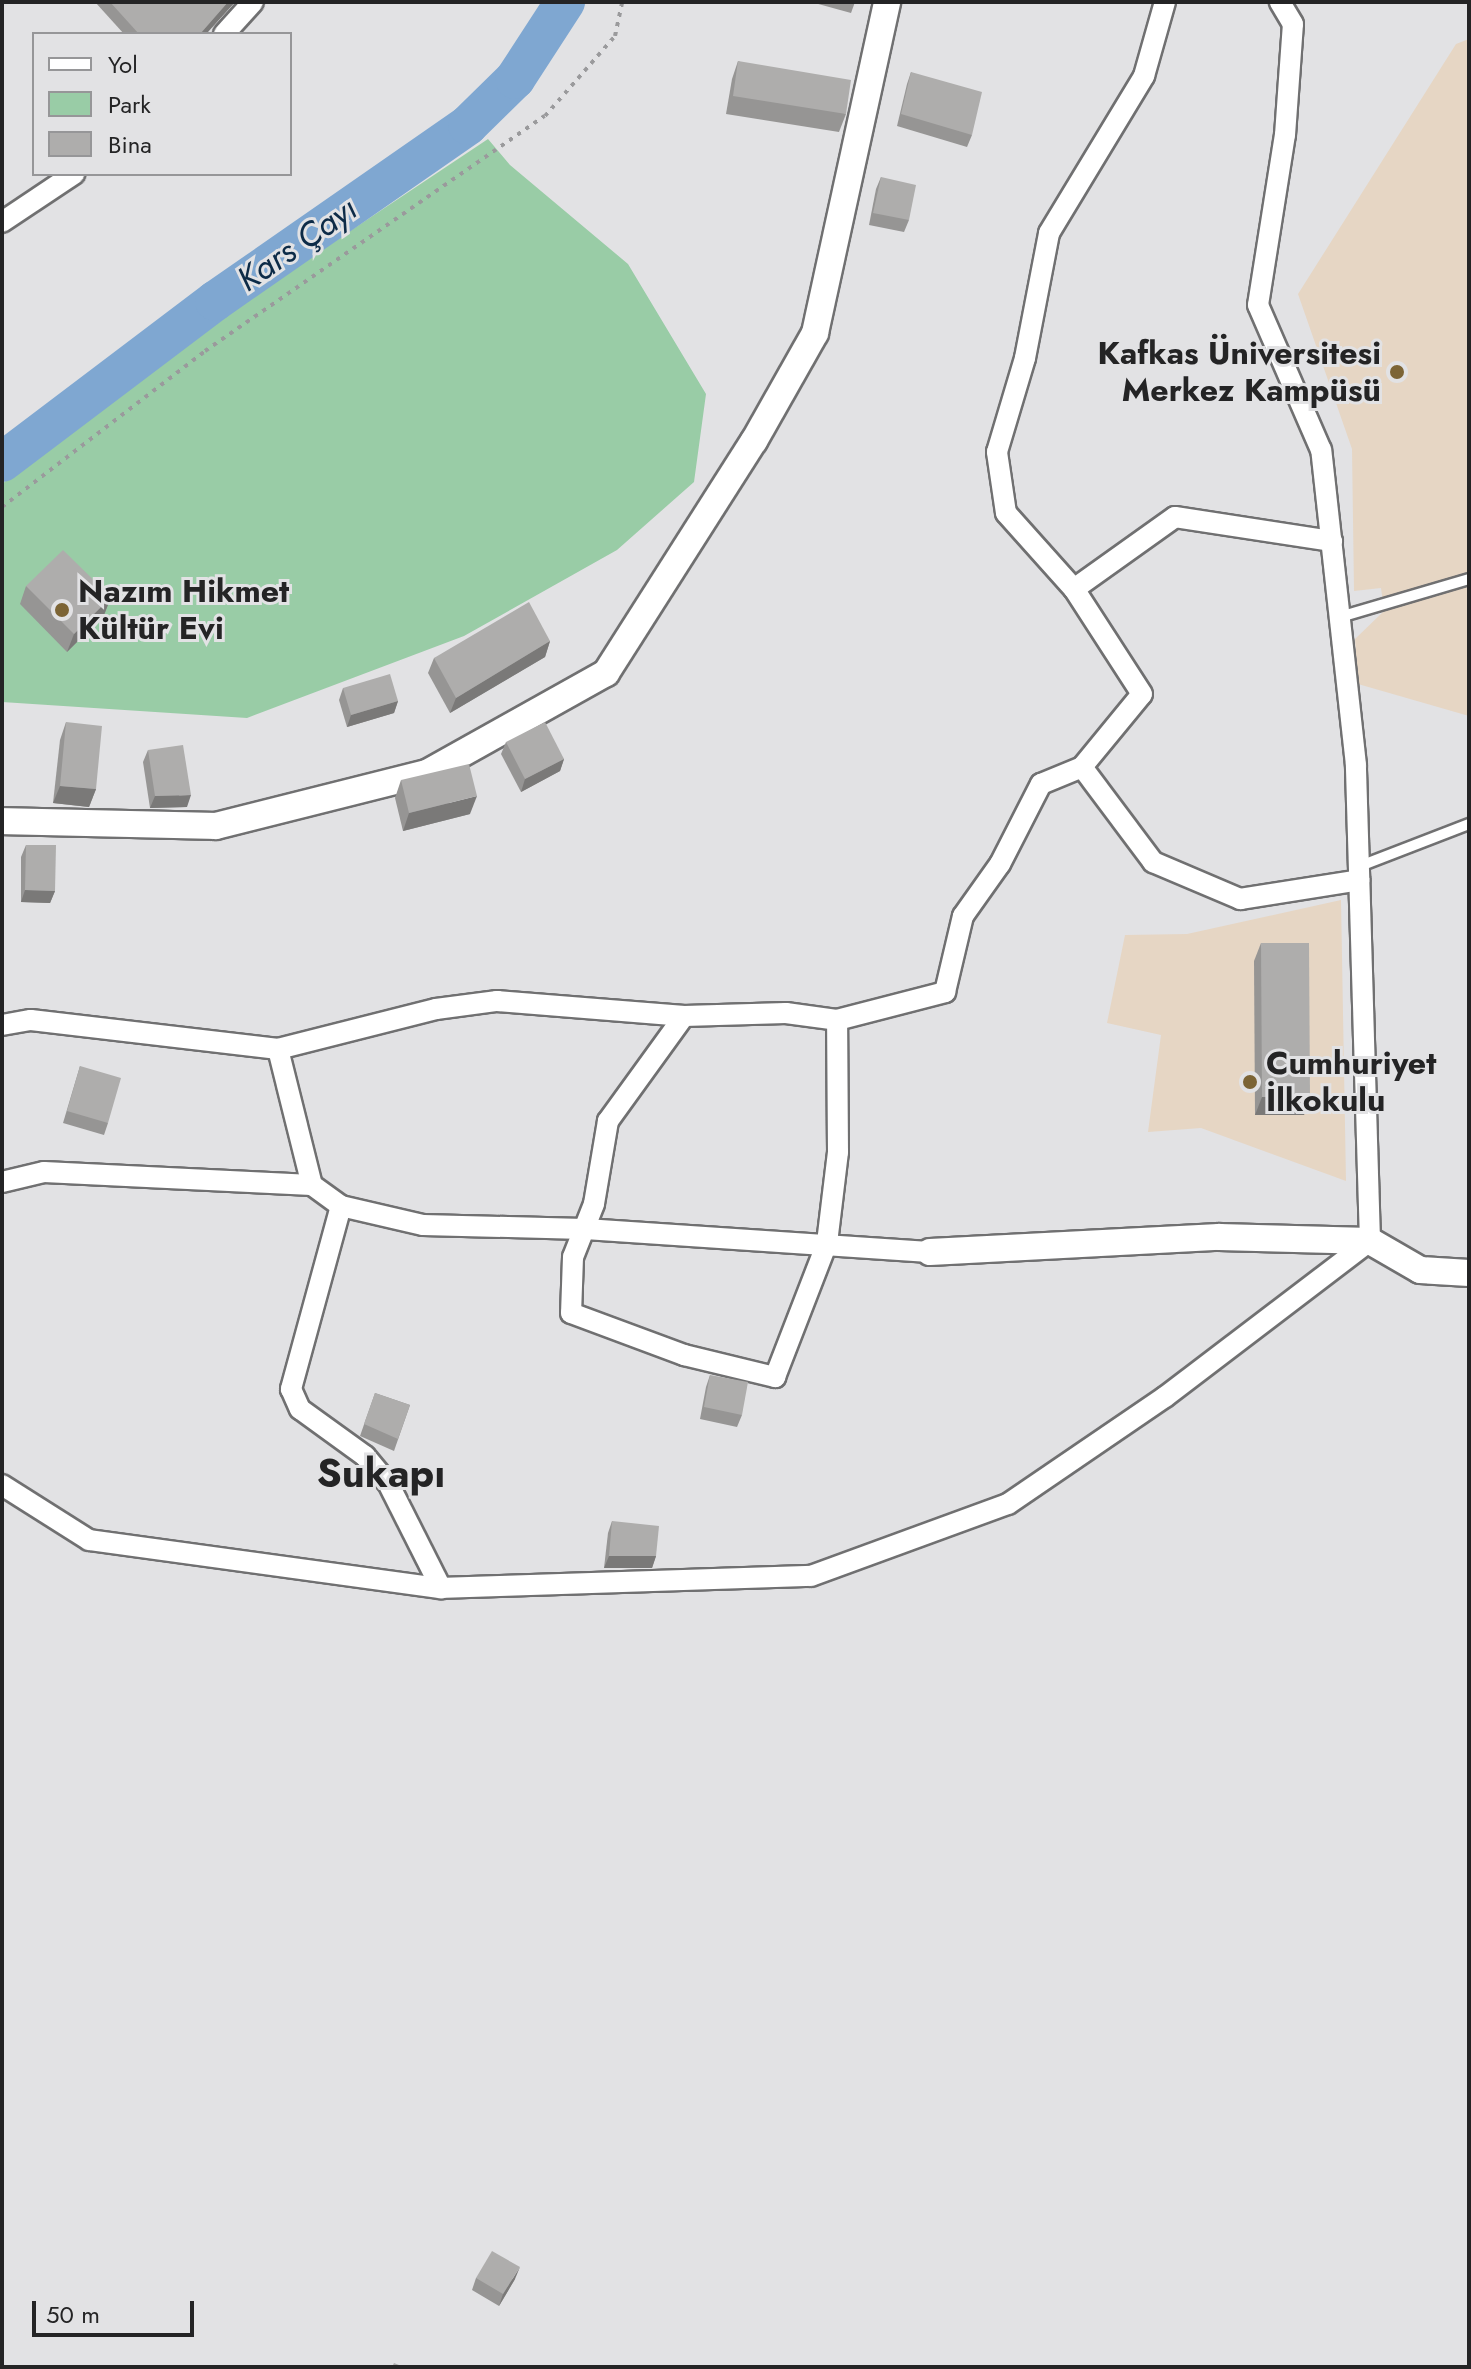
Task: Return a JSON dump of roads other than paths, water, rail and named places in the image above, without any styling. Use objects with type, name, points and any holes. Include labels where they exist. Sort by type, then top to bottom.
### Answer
[{"type":"street","points":[[226,32],[253,2]]},
{"type":"street","points":[[2,821],[216,826],[427,773],[606,673],[754,441],[815,333],[887,2]]},
{"type":"street","points":[[2,1025],[31,1020],[278,1049],[436,1009],[497,1001],[684,1016],[786,1013],[837,1020],[945,992],[963,916],[1000,864],[1041,784],[1082,767],[1142,694],[1074,589],[1006,513],[997,452],[1025,358],[1049,233],[1144,76],[1165,2]]},
{"type":"street","points":[[1280,2],[1293,24],[1286,119],[1258,305],[1321,450],[1332,541],[1356,765],[1370,1241]]},
{"type":"street","points":[[2,222],[71,176]]},
{"type":"street","points":[[1074,589],[1175,517],[1332,541]]},
{"type":"street","points":[[1082,767],[1153,862],[1240,899],[1360,873]]},
{"type":"street","points":[[684,1016],[608,1121],[584,1229],[573,1257],[571,1313],[684,1355],[775,1377],[827,1243],[838,1152],[837,1020]]},
{"type":"street","points":[[278,1049],[312,1185]]},
{"type":"street","points":[[2,1182],[44,1172],[312,1185],[341,1206],[423,1225],[584,1229],[930,1252],[1219,1237],[1370,1241],[1420,1270],[1469,1273]]},
{"type":"street","points":[[341,1206],[291,1389],[300,1409],[365,1456],[388,1483],[441,1588]]},
{"type":"street","points":[[2,1485],[89,1540],[441,1588],[811,1576],[1008,1504],[1165,1397],[1370,1241]]},
{"type":"lane","points":[[1340,617],[1469,579]]},
{"type":"lane","points":[[1360,873],[1469,824]]},
{"type":"waterway","name":"Kars Çayı","points":[[2,462],[215,301],[468,125],[515,79],[565,2]]},
{"type":"place","name":"Kafkas Üniversitesi Merkez Kampüsü","points":[[1397,372]]},
{"type":"place","name":"Nazım Hikmet Kültür Evi","points":[[62,610]]},
{"type":"place","name":"Cumhuriyet İlkokulu","points":[[1250,1082]]},
{"type":"district","name":"Sukapı","points":[[381,1473]]}]
